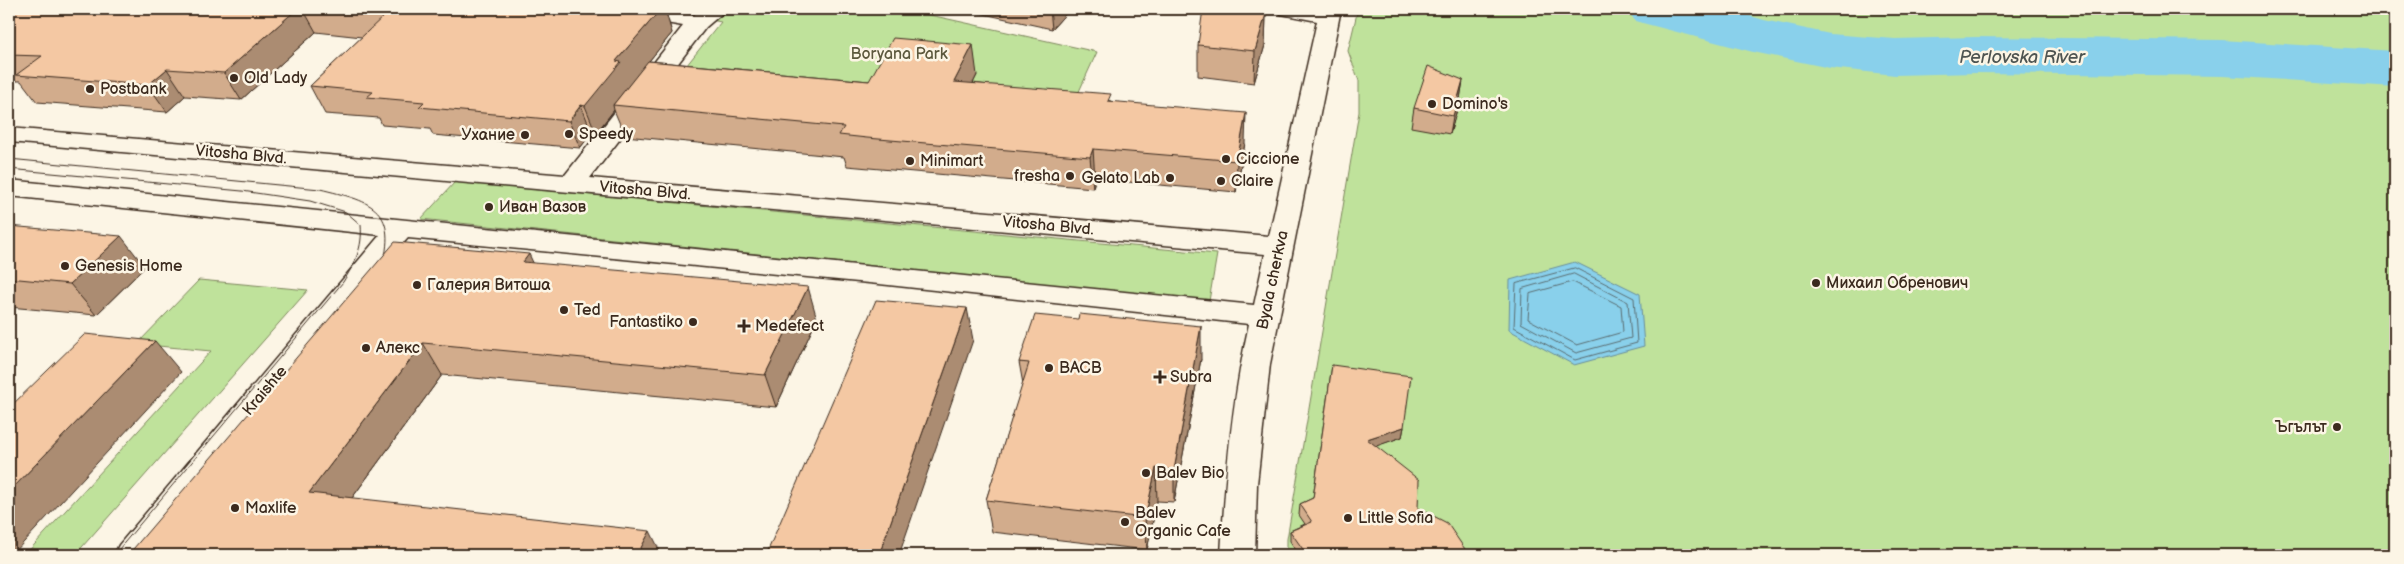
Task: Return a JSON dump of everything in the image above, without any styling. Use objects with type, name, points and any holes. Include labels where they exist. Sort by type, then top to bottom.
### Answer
[{"type":"street","points":[[620,9],[707,15]]},
{"type":"street","points":[[1289,9],[1329,13]]},
{"type":"street","name":"Byala cherkva","points":[[1238,555],[1240,484],[1255,364],[1329,13]]},
{"type":"street","points":[[572,184],[707,15]]},
{"type":"street","name":"Vitosha Blvd.","points":[[9,135],[1280,246]]},
{"type":"street","points":[[9,188],[1266,316]]},
{"type":"street","name":"Kraishte","points":[[131,555],[376,256],[401,229]]},
{"type":"green space","name":"Boryana Park","points":[[656,9],[903,9],[1097,52],[1071,109],[671,85],[721,22]]},
{"type":"green space","points":[[1358,9],[1387,9],[1408,13],[1409,9],[2381,9],[2395,14],[2395,555],[1287,555],[1287,539],[1359,112],[1359,81],[1348,51]]},
{"type":"green space","points":[[455,182],[1217,254],[1209,301],[421,219]]},
{"type":"green space","points":[[199,280],[308,290],[75,555],[25,555],[211,351],[137,344]]},
{"type":"water","points":[[1575,262],[1640,294],[1644,346],[1574,365],[1509,330],[1510,280]]},
{"type":"building","points":[[9,9],[297,9],[224,73],[167,69],[148,85],[16,75],[42,56],[9,55]]},
{"type":"building","points":[[333,9],[661,9],[616,61],[621,62],[585,106],[581,105],[569,121],[419,107],[424,102],[367,97],[373,92],[310,86],[386,14]]},
{"type":"building","points":[[1203,9],[1266,14],[1255,51],[1198,45]]},
{"type":"building","points":[[893,38],[973,45],[954,82],[1111,94],[1108,101],[1246,113],[1237,161],[1093,149],[1090,157],[867,138],[839,135],[844,127],[613,105],[648,61],[869,81]]},
{"type":"building","points":[[1428,66],[1463,80],[1453,116],[1414,108]]},
{"type":"building","points":[[9,226],[121,236],[70,284],[9,278]]},
{"type":"building","points":[[395,242],[529,254],[523,262],[808,287],[765,375],[423,343],[309,493],[650,531],[637,555],[128,555]]},
{"type":"building","points":[[876,300],[967,308],[879,555],[766,555]]},
{"type":"building","points":[[1079,314],[1201,326],[1174,470],[1156,468],[1145,518],[986,500],[1029,363],[1019,362],[1035,315],[1078,319]]},
{"type":"building","points":[[85,334],[155,341],[9,492],[9,408]]},
{"type":"building","points":[[1332,365],[1411,376],[1404,427],[1367,439],[1419,480],[1418,508],[1447,523],[1469,555],[1307,555],[1290,531],[1312,522],[1300,504],[1313,498]]},
{"type":"waterway","name":"Perlovska River","points":[[1655,9],[1697,18],[1753,35],[1830,51],[1895,57],[1976,55],[2222,58],[2395,69]]},
{"type":"tram line","points":[[9,159],[320,189],[337,193],[365,203],[376,210],[383,219],[387,246],[383,265]]},
{"type":"tram line","points":[[9,169],[242,191],[310,201],[346,212],[361,225],[361,241],[357,255],[343,282],[114,555]]},
{"type":"place","name":"Old Lady","points":[[234,78]]},
{"type":"place","name":"Postbank","points":[[90,89]]},
{"type":"place","name":"Domino's","points":[[1432,104]]},
{"type":"place","name":"Speedy","points":[[569,134]]},
{"type":"place","name":"Ухание","points":[[525,135]]},
{"type":"place","name":"Ciccione","points":[[1226,159]]},
{"type":"place","name":"Minimart","points":[[910,161]]},
{"type":"place","name":"fresha","points":[[1070,176]]},
{"type":"place","name":"Gelato Lab","points":[[1170,178]]},
{"type":"place","name":"Claire","points":[[1221,181]]},
{"type":"place","name":"Иван Вазов","points":[[489,207]]},
{"type":"place","name":"Genesis Home","points":[[65,266]]},
{"type":"place","name":"Михаил Обренович","points":[[1816,283]]},
{"type":"place","name":"Галерия Витоша","points":[[417,285]]},
{"type":"place","name":"Ted","points":[[564,310]]},
{"type":"place","name":"Fantastiko","points":[[693,322]]},
{"type":"place","name":"Medefect","points":[[744,326]]},
{"type":"place","name":"Алекс","points":[[366,348]]},
{"type":"place","name":"BACB","points":[[1049,368]]},
{"type":"place","name":"Subra","points":[[1160,377]]},
{"type":"place","name":"Ъгълът","points":[[2337,427]]},
{"type":"place","name":"Balev Bio","points":[[1146,473]]},
{"type":"place","name":"Maxlife","points":[[235,508]]},
{"type":"place","name":"Little Sofia","points":[[1348,518]]},
{"type":"place","name":"Balev Organic Cafe","points":[[1125,522]]}]
